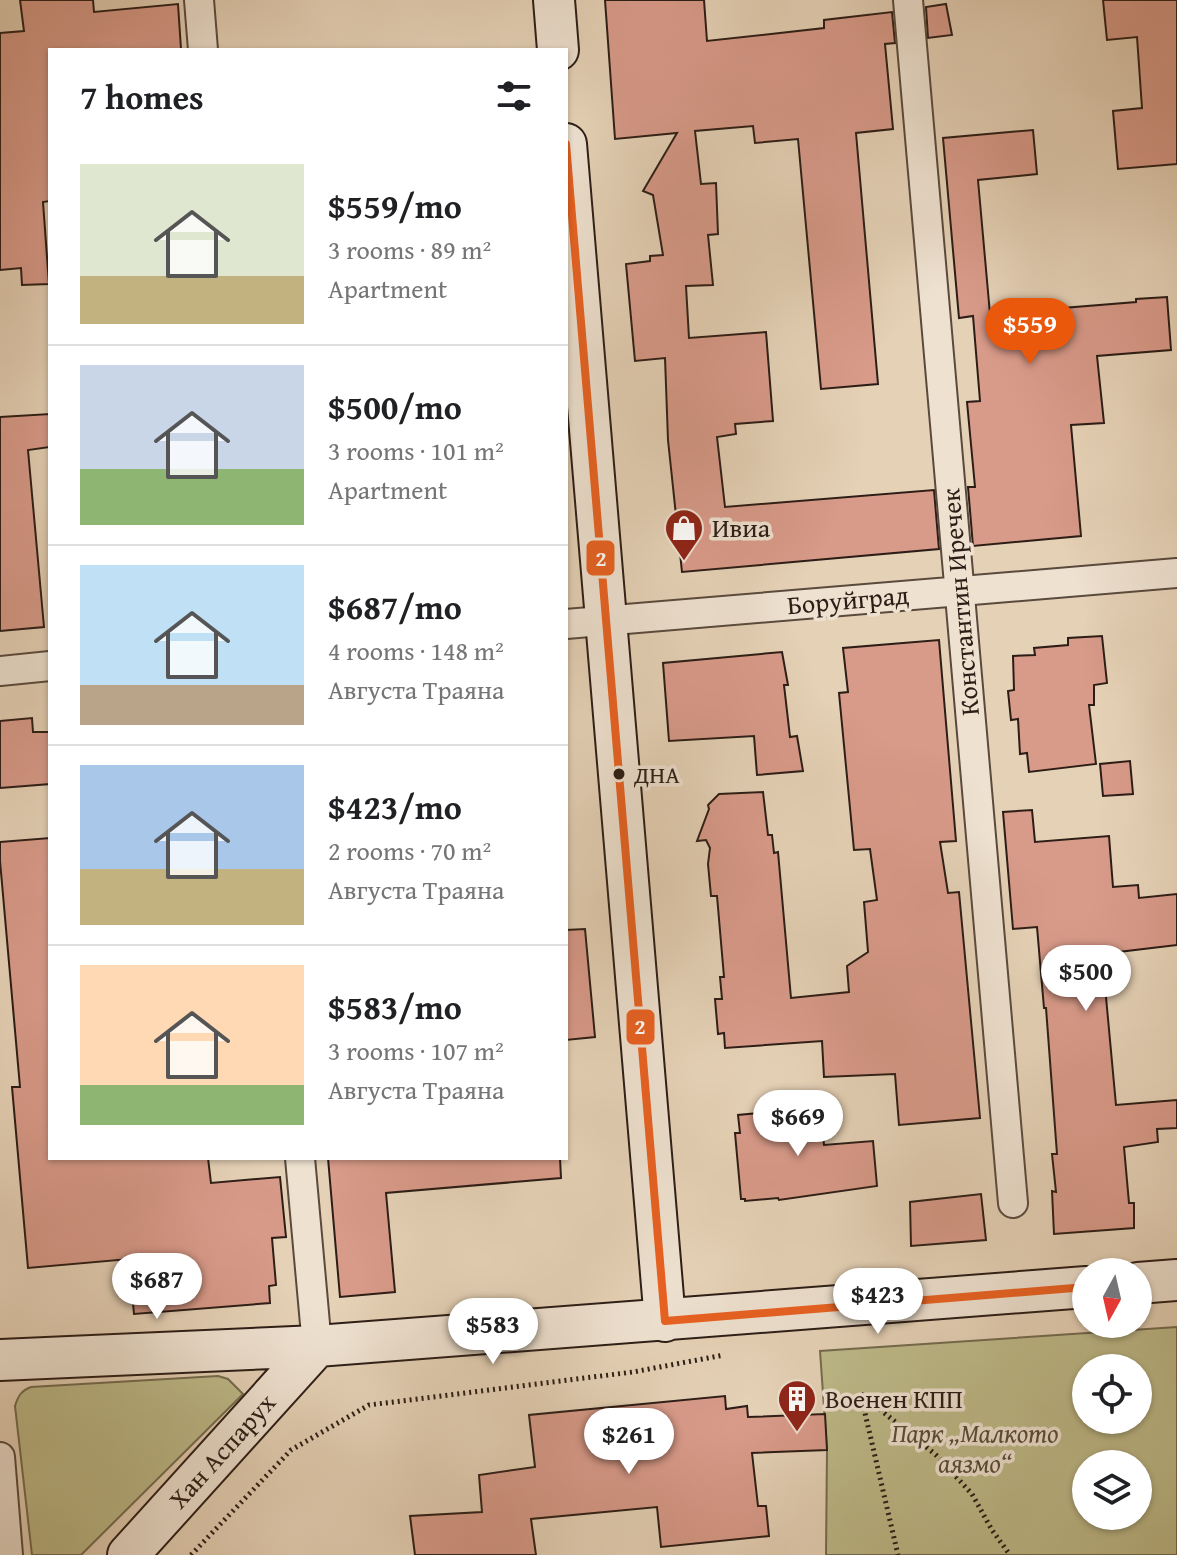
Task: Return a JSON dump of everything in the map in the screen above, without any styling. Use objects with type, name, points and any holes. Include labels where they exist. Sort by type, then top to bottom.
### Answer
[{"type":"street","points":[[199,0],[203,48]]},
{"type":"street","points":[[554,0],[558,48]]},
{"type":"street","name":"Константин Иречек","points":[[908,0],[1013,1203]]},
{"type":"street","points":[[568,168],[665,1321]]},
{"type":"street","name":"Боруйград","points":[[568,624],[1177,573]]},
{"type":"street","points":[[0,671],[48,666]]},
{"type":"street","points":[[300,1160],[317,1346]]},
{"type":"street","points":[[1152,1282],[1177,1280]]},
{"type":"street","points":[[0,1360],[317,1346],[1072,1288]]},
{"type":"street","name":"Хан Аспарух","points":[[128,1555],[317,1346]]},
{"type":"street","points":[[0,1457],[8,1555]]},
{"type":"path","points":[[898,1555],[861,1394],[936,1455],[954,1474],[972,1494],[1010,1555]]},
{"type":"green space","name":"Парк „Малкото аязмо“","points":[[1177,1327],[1177,1555],[826,1555],[827,1450],[820,1351],[1072,1334],[1072,1338],[1152,1338],[1152,1329]]},
{"type":"green space","points":[[218,1376],[228,1379],[243,1394],[81,1555],[32,1555],[15,1406],[22,1392],[31,1387]]},
{"type":"building","points":[[20,0],[93,0],[94,12],[178,4],[181,48],[48,48],[48,201],[43,202],[48,284],[22,285],[21,268],[0,270],[0,33],[24,31]]},
{"type":"building","points":[[605,0],[704,0],[707,41],[824,28],[824,20],[892,12],[895,43],[885,44],[893,129],[856,133],[878,384],[821,389],[798,139],[755,143],[753,126],[695,131],[701,184],[716,183],[718,234],[708,235],[713,285],[686,286],[689,338],[766,332],[773,421],[735,424],[736,434],[717,437],[725,507],[934,490],[939,549],[682,572],[668,440],[665,358],[635,361],[626,264],[650,261],[650,256],[663,255],[653,195],[643,191],[677,133],[615,139]]},
{"type":"building","points":[[1103,0],[1177,0],[1177,164],[1118,169],[1113,111],[1142,108],[1137,37],[1107,40]]},
{"type":"building","points":[[946,4],[952,35],[928,38],[926,7]]},
{"type":"building","points":[[1033,130],[1037,174],[978,180],[990,314],[1167,297],[1171,350],[1097,356],[1104,423],[1071,425],[1081,536],[973,546],[968,487],[975,487],[967,402],[980,401],[973,316],[959,318],[943,138]]},
{"type":"building","points":[[48,414],[48,447],[28,450],[44,627],[0,631],[0,417]]},
{"type":"building","points":[[1102,636],[1107,683],[1094,685],[1094,705],[1089,705],[1096,764],[1029,772],[1027,753],[1020,754],[1018,719],[1011,720],[1008,691],[1014,690],[1013,656],[1035,655],[1034,648],[1068,645],[1068,638]]},
{"type":"building","points":[[939,640],[956,841],[940,842],[948,893],[959,892],[980,1118],[899,1125],[895,1074],[824,1077],[822,1041],[725,1048],[724,1033],[718,1034],[715,999],[722,999],[720,977],[724,977],[717,896],[711,896],[710,848],[706,840],[697,841],[708,805],[719,794],[763,792],[768,835],[772,835],[774,853],[778,852],[791,998],[849,992],[847,966],[868,952],[864,902],[877,900],[870,849],[854,850],[839,693],[848,692],[843,648]]},
{"type":"building","points":[[782,652],[788,685],[784,685],[790,737],[797,736],[803,771],[757,775],[754,736],[669,741],[663,663]]},
{"type":"building","points":[[32,718],[33,732],[48,732],[48,784],[0,788],[0,721]]},
{"type":"building","points":[[1130,761],[1133,794],[1103,796],[1100,764]]},
{"type":"building","points":[[1032,810],[1035,842],[1109,836],[1113,887],[1138,885],[1139,898],[1177,894],[1177,945],[1102,954],[1116,1105],[1177,1100],[1177,1128],[1157,1129],[1158,1142],[1124,1147],[1129,1203],[1134,1203],[1134,1228],[1054,1234],[1052,1191],[1056,1192],[1052,1154],[1057,1154],[1037,927],[1013,929],[1003,812]]},
{"type":"building","points":[[48,838],[48,1160],[208,1160],[211,1183],[280,1177],[286,1237],[272,1238],[276,1285],[269,1286],[270,1303],[134,1314],[129,1259],[28,1268],[12,1087],[20,1087],[0,842]]},
{"type":"building","points":[[585,929],[595,1037],[568,1040],[568,930]]},
{"type":"building","points":[[820,1107],[824,1145],[873,1141],[877,1186],[779,1200],[741,1199],[735,1133],[740,1133],[738,1115]]},
{"type":"building","points":[[328,1160],[560,1160],[561,1178],[386,1193],[395,1292],[340,1297]]},
{"type":"building","points":[[981,1194],[986,1240],[911,1246],[910,1202]]},
{"type":"building","points":[[725,1396],[726,1409],[747,1406],[748,1417],[825,1414],[827,1450],[752,1453],[758,1506],[766,1506],[769,1536],[661,1547],[657,1507],[531,1519],[536,1555],[415,1555],[410,1516],[482,1512],[479,1475],[535,1467],[529,1415]]},
{"type":"transit line","name":"2","points":[[568,168],[665,1321]]},
{"type":"transit line","name":"2","points":[[665,1321],[1072,1288]]},
{"type":"place","name":"Ивиа","points":[[684,562]]},
{"type":"place","name":"ДНА","points":[[619,774]]},
{"type":"place","name":"Военен КПП","points":[[797,1433]]}]
